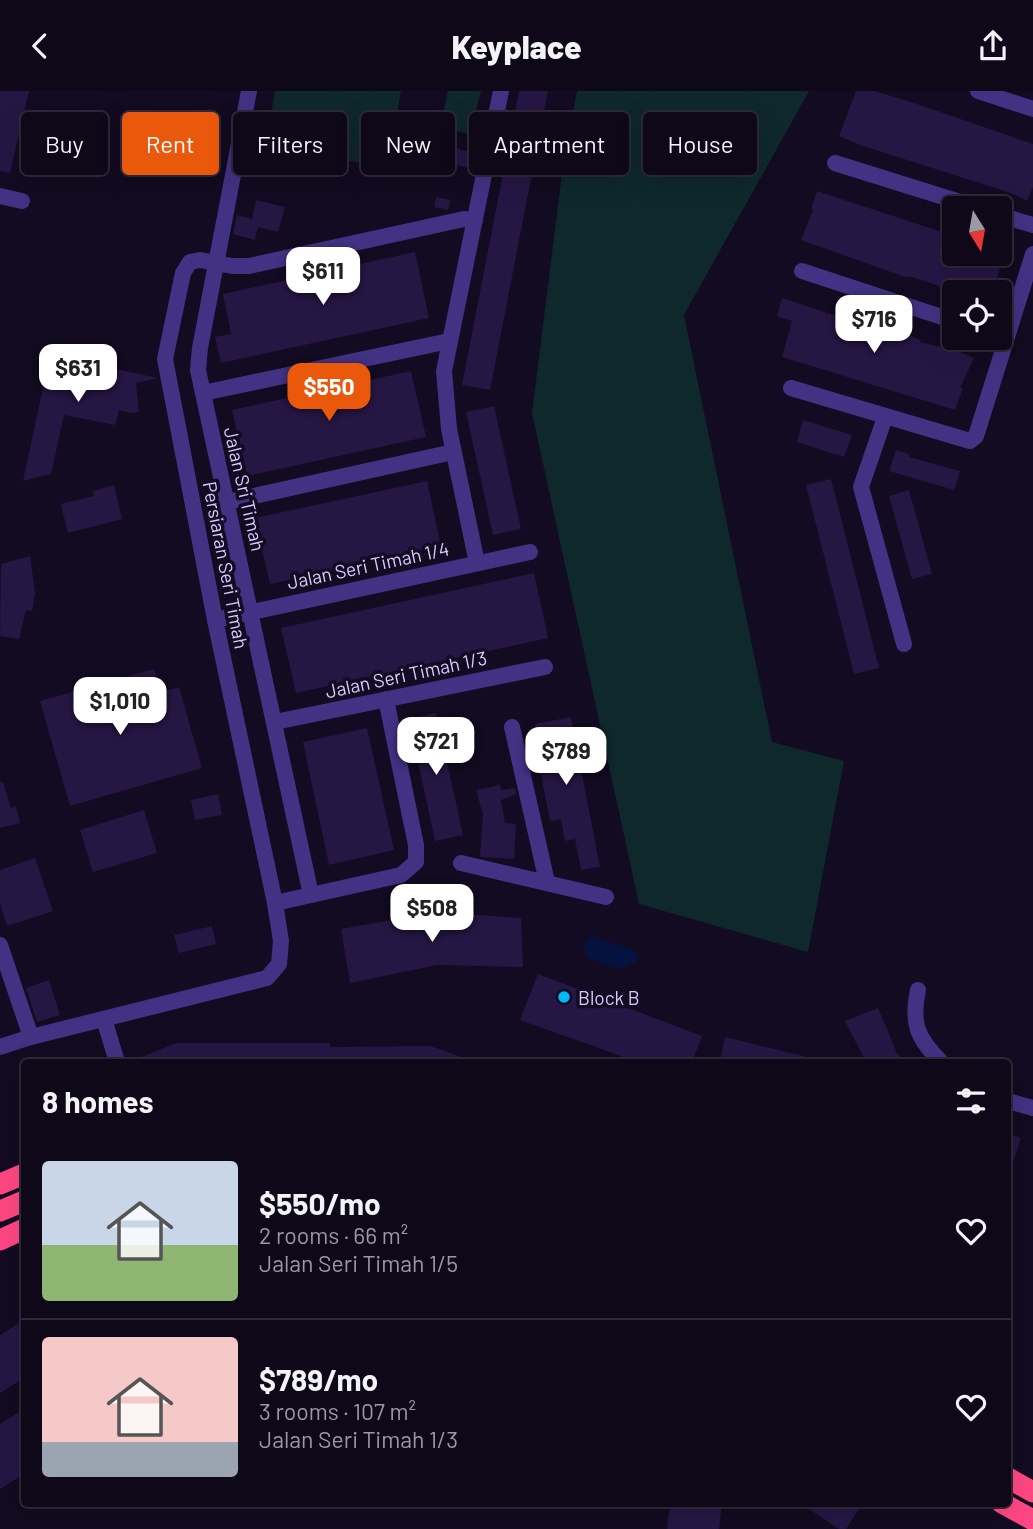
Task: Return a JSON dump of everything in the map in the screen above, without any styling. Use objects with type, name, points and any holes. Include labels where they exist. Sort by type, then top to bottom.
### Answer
[{"type":"highway","points":[[0,1184],[21,1175]]},
{"type":"highway","points":[[0,1211],[21,1202]]},
{"type":"highway","points":[[0,1240],[21,1230]]},
{"type":"highway","points":[[1011,1480],[1033,1492]]},
{"type":"highway","points":[[1009,1507],[1033,1520]]},
{"type":"street","name":"Jalan Sri Timah","points":[[249,91],[198,370],[311,895]]},
{"type":"street","points":[[477,563],[453,452],[444,371],[501,91]]},
{"type":"street","points":[[978,91],[1033,109]]},
{"type":"street","points":[[835,163],[942,196]]},
{"type":"street","points":[[0,196],[22,201]]},
{"type":"street","points":[[217,261],[232,266],[249,266],[464,219],[475,220]]},
{"type":"street","points":[[1012,219],[1033,225]]},
{"type":"street","points":[[1012,312],[1033,254]]},
{"type":"street","name":"Persiaran Seri Timah","points":[[0,1047],[267,978],[279,964],[281,941],[275,903],[215,619],[165,359],[183,273],[191,262],[217,261]]},
{"type":"street","points":[[802,271],[942,317]]},
{"type":"street","points":[[203,393],[449,341]]},
{"type":"street","points":[[791,389],[970,441],[976,436],[999,350]]},
{"type":"street","points":[[885,417],[861,487],[904,643]]},
{"type":"street","points":[[226,502],[453,452]]},
{"type":"street","name":"Jalan Seri Timah 1/4","points":[[215,619],[530,552]]},
{"type":"street","name":"Jalan Seri Timah 1/3","points":[[275,722],[545,667]]},
{"type":"street","points":[[275,903],[401,875],[416,862],[416,845],[386,699]]},
{"type":"street","points":[[512,727],[547,882]]},
{"type":"street","points":[[461,863],[606,897]]},
{"type":"street","points":[[0,945],[31,1037]]},
{"type":"street","points":[[918,990],[914,1024],[921,1039],[938,1059]]},
{"type":"street","points":[[104,1019],[116,1059]]},
{"type":"street","points":[[1011,1102],[1033,1108]]},
{"type":"green space","points":[[275,91],[401,91],[397,112],[361,112],[361,163],[347,160],[347,112],[271,112]]},
{"type":"green space","points":[[448,91],[481,91],[476,112],[469,112],[469,134],[455,130],[455,112],[443,112]]},
{"type":"green space","points":[[577,91],[809,91],[684,315],[772,742],[844,761],[808,952],[639,904],[532,413],[562,175],[629,175],[629,112],[573,112]]},
{"type":"shaded area","points":[[589,937],[633,950],[638,956],[636,964],[630,963],[620,969],[590,959],[586,956],[584,945]]},
{"type":"building","points":[[0,91],[29,91],[24,112],[21,112],[21,126],[10,173],[0,171]]},
{"type":"building","points":[[519,91],[548,91],[544,112],[515,112]]},
{"type":"building","points":[[856,91],[874,91],[908,101],[1033,144],[1033,187],[1027,201],[1011,193],[839,136]]},
{"type":"building","points":[[455,148],[469,152],[469,168],[455,165]]},
{"type":"building","points":[[503,175],[532,175],[490,390],[462,385]]},
{"type":"building","points":[[817,191],[942,232],[942,266],[1001,266],[996,280],[942,280],[942,287],[909,276],[908,278],[801,240],[813,210],[811,209]]},
{"type":"building","points":[[436,197],[451,200],[448,210],[434,207]]},
{"type":"building","points":[[256,200],[285,207],[278,232],[258,227],[255,240],[233,234],[237,215],[252,219]]},
{"type":"building","points":[[415,252],[429,318],[221,363],[215,337],[231,334],[223,294]]},
{"type":"building","points":[[782,298],[889,329],[921,340],[920,342],[942,347],[942,350],[958,351],[974,358],[960,388],[963,388],[955,410],[782,357],[792,321],[777,316]]},
{"type":"building","points":[[50,355],[158,378],[136,383],[139,412],[119,410],[115,425],[64,415],[51,474],[23,481]]},
{"type":"building","points":[[411,371],[426,437],[247,476],[232,410]]},
{"type":"building","points":[[494,406],[521,529],[493,535],[466,412]]},
{"type":"building","points":[[803,420],[852,435],[844,457],[797,442]]},
{"type":"building","points":[[896,450],[909,454],[909,457],[960,471],[954,490],[889,471]]},
{"type":"building","points":[[831,479],[879,668],[854,674],[806,485]]},
{"type":"building","points":[[427,481],[441,547],[270,584],[255,518]]},
{"type":"building","points":[[114,485],[122,519],[68,533],[61,504],[94,496],[93,491]]},
{"type":"building","points":[[909,490],[932,574],[912,579],[889,496]]},
{"type":"building","points":[[30,556],[35,593],[32,611],[26,610],[19,639],[0,636],[1,564]]},
{"type":"building","points":[[534,573],[548,638],[296,693],[281,628]]},
{"type":"building","points":[[154,669],[161,692],[179,687],[202,768],[70,806],[40,701]]},
{"type":"building","points":[[436,713],[463,835],[435,841],[409,719]]},
{"type":"building","points":[[571,717],[600,867],[581,870],[575,839],[565,841],[561,819],[550,821],[535,744],[538,743],[535,724]]},
{"type":"building","points":[[367,728],[394,850],[329,865],[303,742]]},
{"type":"building","points":[[0,782],[3,782],[11,808],[16,806],[20,823],[0,828]]},
{"type":"building","points":[[500,785],[501,790],[515,788],[516,794],[501,800],[505,823],[516,824],[514,859],[480,857],[483,814],[476,790]]},
{"type":"building","points":[[218,794],[222,815],[195,820],[191,800]]},
{"type":"building","points":[[144,810],[157,853],[93,872],[80,830]]},
{"type":"building","points":[[35,858],[53,911],[7,926],[0,903],[0,870]]},
{"type":"building","points":[[438,912],[521,918],[523,967],[437,965],[350,983],[341,929]]},
{"type":"building","points":[[212,926],[216,944],[179,953],[174,935]]},
{"type":"building","name":"Block B","points":[[538,974],[702,1036],[693,1059],[630,1059],[520,1020]]},
{"type":"building","points":[[49,980],[60,1015],[37,1022],[26,988]]},
{"type":"building","points":[[878,1008],[897,1053],[902,1059],[864,1059],[845,1021]]},
{"type":"building","points":[[725,1037],[811,1058],[811,1059],[721,1059]]},
{"type":"building","points":[[176,1043],[330,1043],[330,1047],[431,1046],[467,1059],[136,1059]]},
{"type":"building","points":[[1011,1134],[1021,1138],[1011,1169]]},
{"type":"building","points":[[21,1322],[21,1380],[0,1393],[0,1335]]},
{"type":"building","points":[[21,1411],[21,1476],[0,1489],[0,1424]]},
{"type":"building","points":[[670,1507],[722,1507],[719,1529],[667,1529]]},
{"type":"building","points":[[806,1507],[860,1507],[846,1529],[839,1529]]},
{"type":"place","name":"Block B","points":[[564,997]]}]
